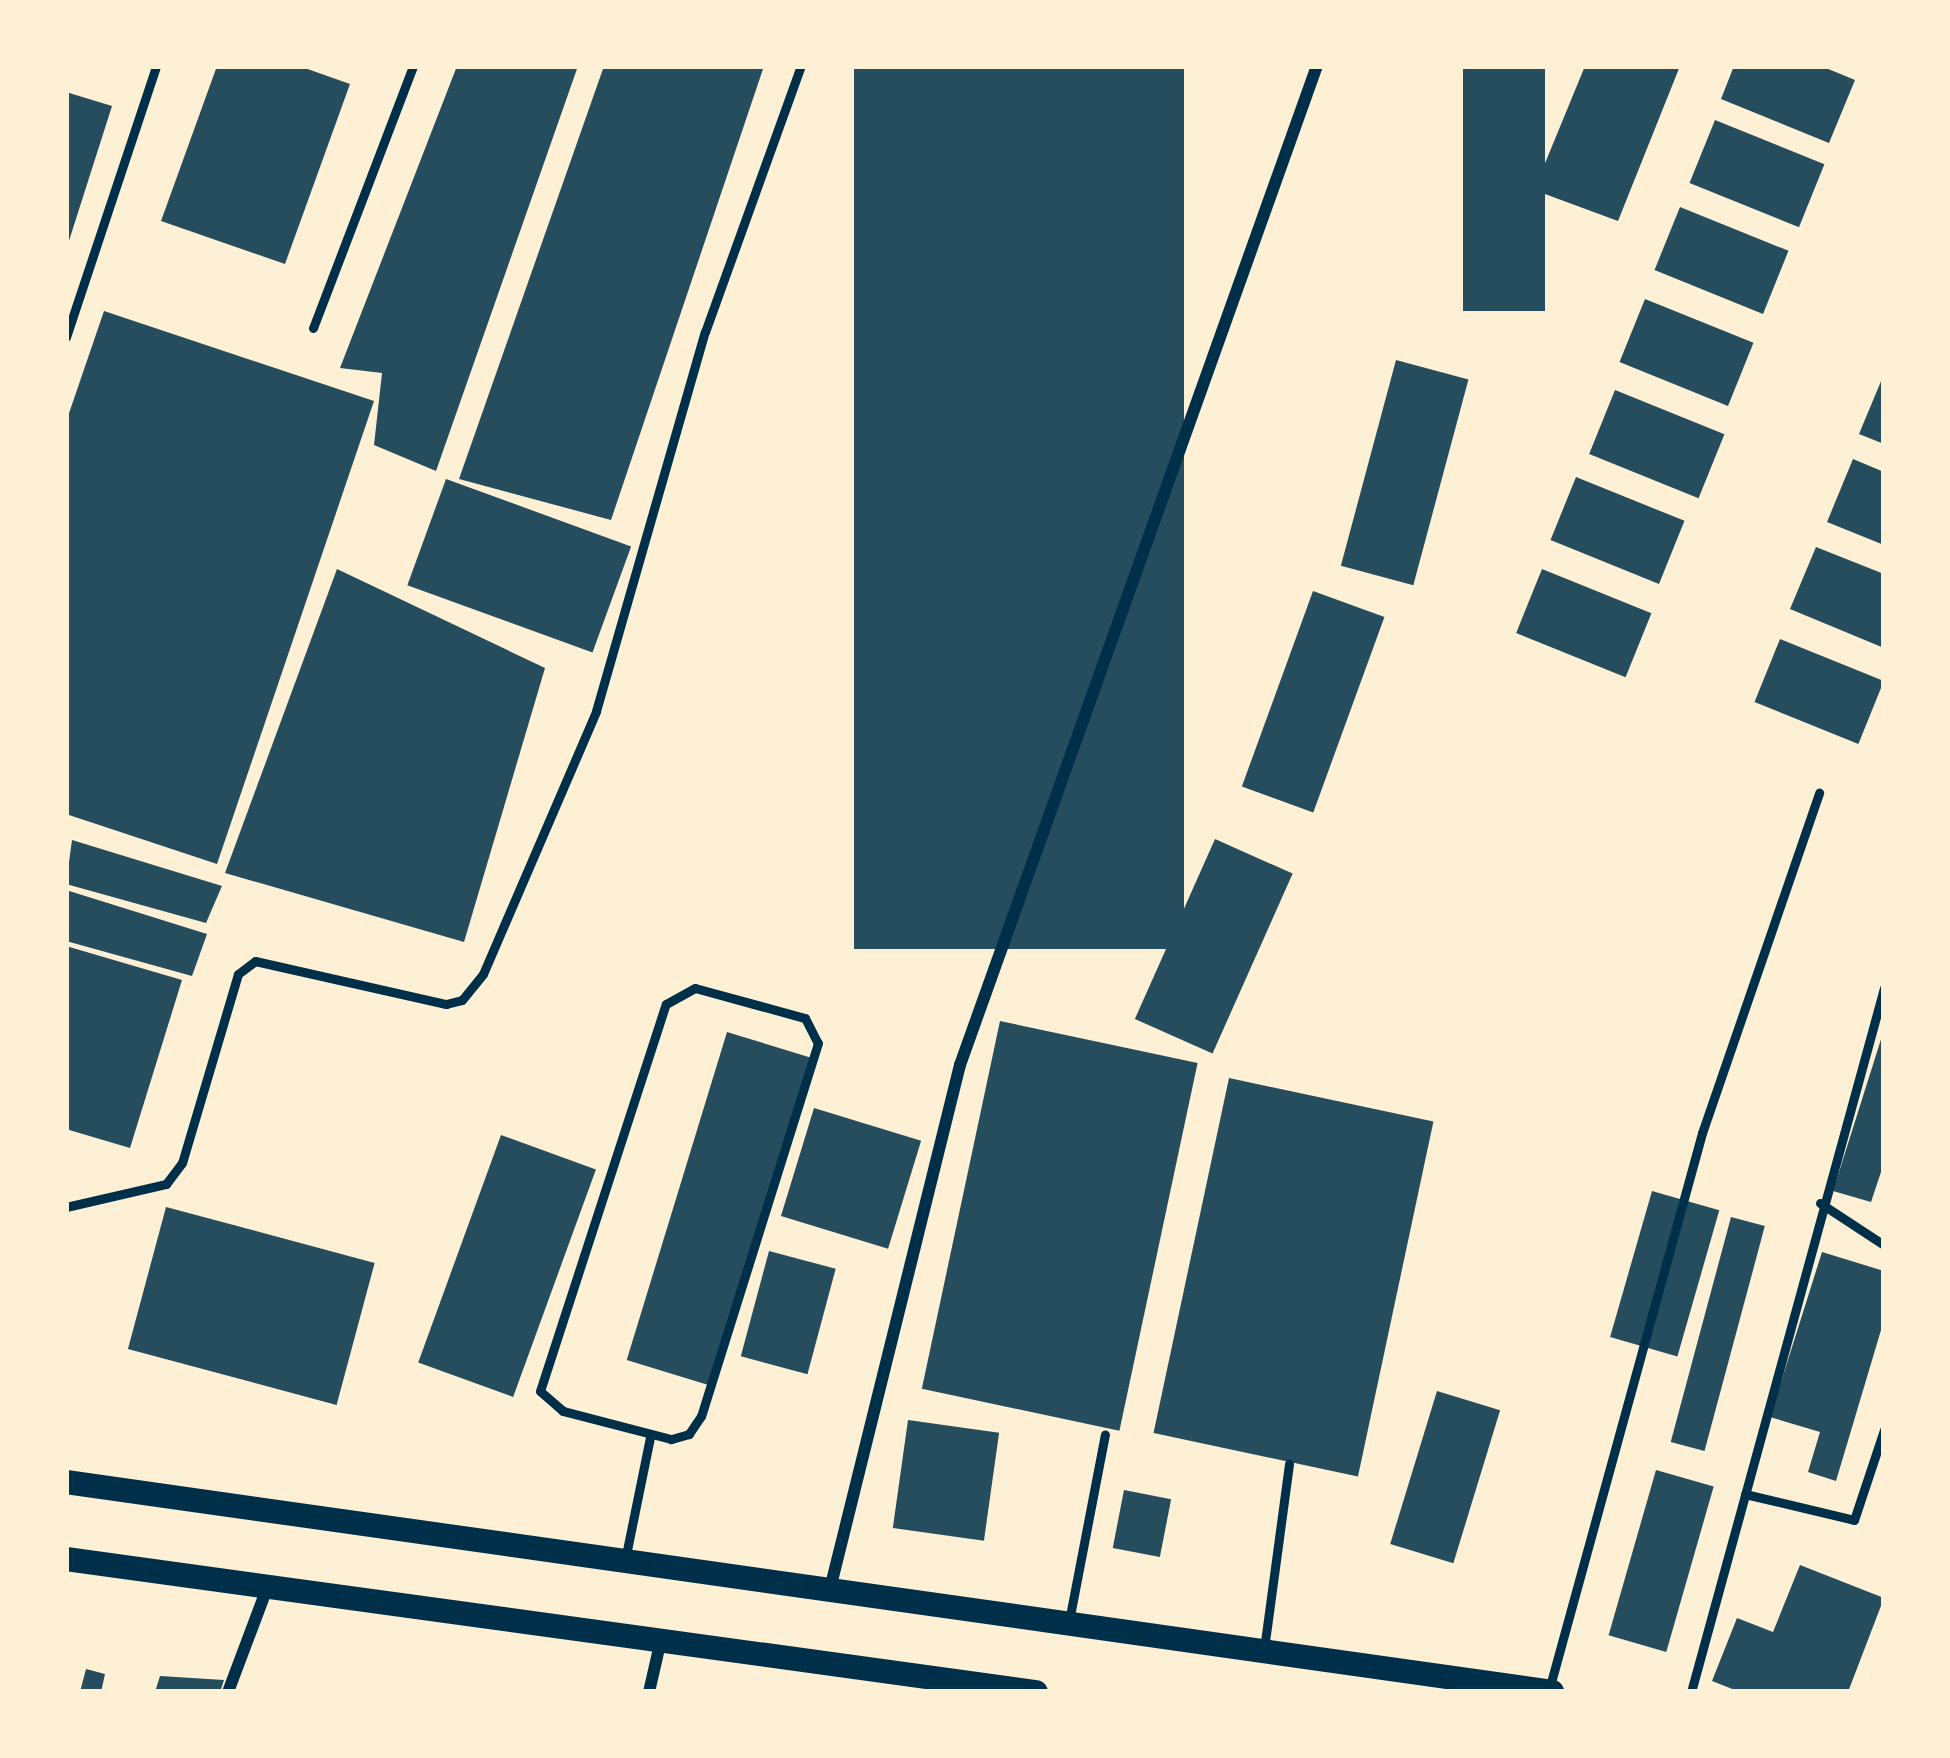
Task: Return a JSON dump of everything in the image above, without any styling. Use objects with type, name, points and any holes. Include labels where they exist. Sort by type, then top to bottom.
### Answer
[{"type":"main road","points":[[66,1482],[1264,1649],[1465,1685],[1550,1692]]},
{"type":"main road","points":[[66,1559],[1036,1692]]},
{"type":"street","points":[[830,1589],[960,1065],[1316,66]]},
{"type":"street","points":[[228,1692],[267,1588]]},
{"type":"street","points":[[649,1692],[660,1644]]},
{"type":"lane","points":[[66,337],[155,66]]},
{"type":"lane","points":[[313,328],[413,66]]},
{"type":"lane","points":[[66,1207],[166,1184],[182,1163],[238,974],[255,961],[446,1004],[463,1000],[484,974],[596,711],[705,332],[801,66]]},
{"type":"lane","points":[[1550,1692],[1702,1133],[1819,793]]},
{"type":"lane","points":[[695,988],[805,1018],[818,1043],[701,1417],[680,1438],[650,1437],[552,1406],[540,1383],[667,1004],[695,988]]},
{"type":"lane","points":[[1691,1692],[1820,1203],[1884,988]]},
{"type":"lane","points":[[1820,1203],[1884,1245]]},
{"type":"lane","points":[[1745,1494],[1854,1520],[1884,1430]]},
{"type":"lane","points":[[1070,1621],[1105,1434]]},
{"type":"lane","points":[[625,1560],[650,1437]]},
{"type":"lane","points":[[1264,1649],[1289,1464]]},
{"type":"building","points":[[217,66],[299,66],[350,84],[285,264],[161,221]]},
{"type":"building","points":[[457,66],[578,66],[436,471],[374,445],[382,373],[340,368]]},
{"type":"building","points":[[604,66],[764,66],[611,520],[459,479]]},
{"type":"building","points":[[854,66],[1184,66],[1184,949],[854,949]]},
{"type":"building","points":[[1463,66],[1545,66],[1545,311],[1463,311]]},
{"type":"building","points":[[1585,66],[1680,66],[1618,221],[1534,190]]},
{"type":"building","points":[[1734,66],[1821,66],[1855,80],[1829,143],[1721,99]]},
{"type":"building","points":[[66,92],[112,106],[67,247],[66,247]]},
{"type":"building","points":[[1715,120],[1824,164],[1799,227],[1690,183]]},
{"type":"building","points":[[1680,207],[1788,251],[1763,314],[1655,270]]},
{"type":"building","points":[[1645,299],[1753,343],[1728,406],[1620,362]]},
{"type":"building","points":[[104,311],[374,401],[217,864],[66,814],[66,422]]},
{"type":"building","points":[[1396,360],[1468,379],[1413,585],[1341,566]]},
{"type":"building","points":[[1884,374],[1884,444],[1859,434]]},
{"type":"building","points":[[1615,390],[1724,434],[1699,498],[1589,454]]},
{"type":"building","points":[[1853,459],[1884,472],[1884,545],[1827,522]]},
{"type":"building","points":[[1576,477],[1684,521],[1659,584],[1551,540]]},
{"type":"building","points":[[446,479],[631,546],[592,653],[407,585]]},
{"type":"building","points":[[1816,547],[1884,574],[1884,648],[1790,609]]},
{"type":"building","points":[[337,569],[545,668],[464,942],[225,873]]},
{"type":"building","points":[[1542,569],[1651,613],[1626,677],[1516,633]]},
{"type":"building","points":[[1313,591],[1384,617],[1313,812],[1242,786]]},
{"type":"building","points":[[1780,639],[1884,681],[1858,744],[1755,702]]},
{"type":"building","points":[[1215,839],[1293,874],[1213,1054],[1135,1019]]},
{"type":"building","points":[[72,840],[222,886],[206,923],[66,884]]},
{"type":"building","points":[[66,890],[207,934],[192,976],[66,941]]},
{"type":"building","points":[[66,946],[182,980],[130,1148],[66,1129]]},
{"type":"building","points":[[1000,1021],[1198,1063],[1119,1431],[922,1389]]},
{"type":"building","points":[[727,1032],[810,1057],[710,1385],[627,1360]]},
{"type":"building","points":[[1883,1033],[1884,1163],[1871,1202],[1833,1191]]},
{"type":"building","points":[[1229,1078],[1433,1121],[1358,1477],[1154,1433]]},
{"type":"building","points":[[814,1108],[921,1141],[888,1249],[781,1216]]},
{"type":"building","points":[[501,1135],[596,1170],[513,1397],[418,1362]]},
{"type":"building","points":[[1652,1191],[1719,1210],[1677,1356],[1610,1337]]},
{"type":"building","points":[[166,1207],[375,1263],[337,1405],[128,1349]]},
{"type":"building","points":[[1731,1217],[1765,1226],[1705,1451],[1671,1442]]},
{"type":"building","points":[[769,1251],[836,1269],[807,1374],[741,1356]]},
{"type":"building","points":[[1822,1252],[1884,1271],[1884,1320],[1836,1481],[1808,1472],[1820,1432],[1770,1417]]},
{"type":"building","points":[[1437,1391],[1500,1410],[1453,1563],[1390,1544]]},
{"type":"building","points":[[908,1420],[999,1433],[984,1541],[893,1528]]},
{"type":"building","points":[[1656,1470],[1714,1487],[1666,1652],[1609,1635]]},
{"type":"building","points":[[1124,1490],[1171,1499],[1160,1557],[1113,1548]]},
{"type":"building","points":[[1800,1565],[1884,1598],[1848,1692],[1740,1692],[1712,1681],[1737,1618],[1773,1632]]},
{"type":"building","points":[[86,1669],[105,1674],[101,1692],[80,1692]]},
{"type":"building","points":[[160,1676],[224,1680],[220,1692],[155,1692]]}]
